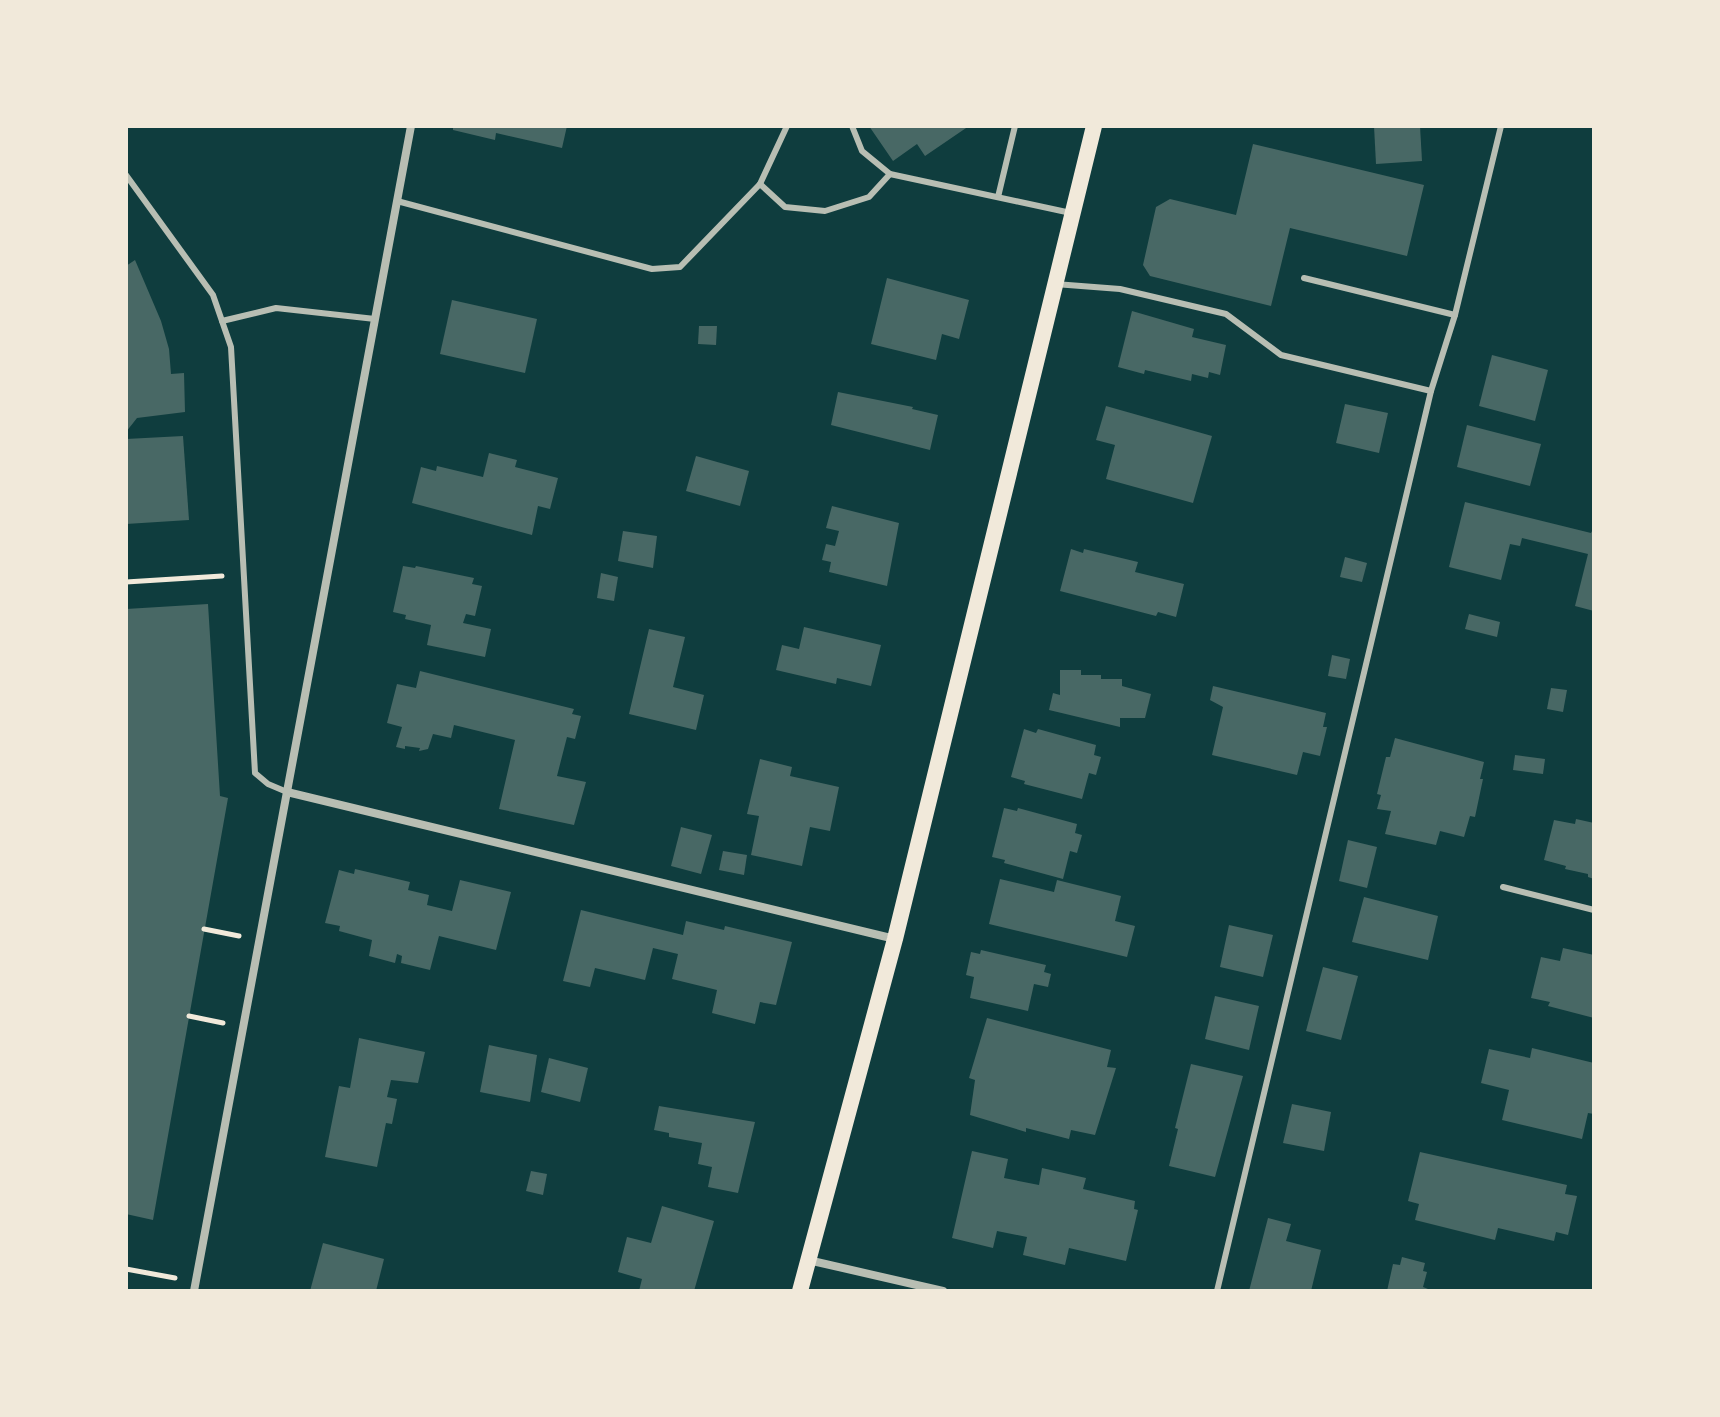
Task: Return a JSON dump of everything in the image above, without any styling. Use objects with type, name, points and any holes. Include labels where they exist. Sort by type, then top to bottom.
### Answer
[{"type":"main road","points":[[800,1291],[895,939],[1094,126]]},
{"type":"street","points":[[195,1287],[411,126]]},
{"type":"street","points":[[287,792],[895,939]]},
{"type":"street","points":[[807,1259],[943,1291]]},
{"type":"lane","points":[[397,201],[652,269],[680,267],[760,184],[787,126]]},
{"type":"lane","points":[[852,126],[862,151],[890,174],[1073,213]]},
{"type":"lane","points":[[998,197],[1015,126]]},
{"type":"lane","points":[[1217,1291],[1431,391],[1455,315],[1501,126]]},
{"type":"lane","points":[[760,184],[785,207],[825,211],[869,197],[890,174]]},
{"type":"lane","points":[[126,175],[213,295],[231,347],[255,773],[268,784],[287,792]]},
{"type":"lane","points":[[1304,278],[1455,315]]},
{"type":"lane","points":[[1055,284],[1120,289],[1226,314],[1281,355],[1431,391]]},
{"type":"lane","points":[[222,321],[276,308],[375,319]]},
{"type":"lane","points":[[1503,887],[1594,910]]},
{"type":"path","points":[[126,582],[243,575]]},
{"type":"path","points":[[204,929],[260,940]]},
{"type":"path","points":[[189,1016],[243,1028]]},
{"type":"path","points":[[126,1269],[195,1287]]},
{"type":"building","points":[[453,126],[567,126],[562,148],[496,133],[495,140],[453,130]]},
{"type":"building","points":[[869,126],[969,126],[925,156],[917,144],[893,161]]},
{"type":"building","points":[[1374,126],[1420,126],[1422,161],[1376,164]]},
{"type":"building","points":[[1253,144],[1424,185],[1407,256],[1290,228],[1271,306],[1150,276],[1143,265],[1156,207],[1170,199],[1236,215]]},
{"type":"building","points":[[135,260],[161,321],[169,349],[171,374],[184,373],[185,412],[137,418],[126,432],[126,266]]},
{"type":"building","points":[[887,278],[969,300],[959,339],[942,334],[936,360],[871,344]]},
{"type":"building","points":[[452,300],[537,319],[525,373],[440,354]]},
{"type":"building","points":[[1132,311],[1194,329],[1192,337],[1226,345],[1220,375],[1209,372],[1208,378],[1192,374],[1191,381],[1118,367]]},
{"type":"building","points":[[699,326],[717,326],[716,345],[698,344]]},
{"type":"building","points":[[1492,355],[1548,370],[1535,421],[1479,406]]},
{"type":"building","points":[[838,392],[938,415],[930,450],[831,425]]},
{"type":"building","points":[[1345,404],[1388,413],[1379,453],[1336,443]]},
{"type":"building","points":[[1106,406],[1212,436],[1193,503],[1106,479],[1115,445],[1096,440]]},
{"type":"building","points":[[1467,425],[1541,444],[1530,486],[1457,467]]},
{"type":"building","points":[[183,436],[189,520],[126,524],[126,439]]},
{"type":"building","points":[[489,453],[517,460],[515,467],[558,478],[550,509],[538,506],[532,535],[412,503],[421,467],[436,471],[437,466],[483,477]]},
{"type":"building","points":[[696,456],[749,471],[740,506],[686,491]]},
{"type":"building","points":[[1465,502],[1591,533],[1594,527],[1594,611],[1575,606],[1588,554],[1522,538],[1520,546],[1510,544],[1501,580],[1449,567]]},
{"type":"building","points":[[832,506],[899,523],[887,586],[829,572],[831,562],[822,560],[826,544],[835,546],[839,531],[826,528]]},
{"type":"building","points":[[623,531],[657,536],[653,568],[618,561]]},
{"type":"building","points":[[1071,549],[1083,553],[1084,549],[1138,562],[1135,572],[1184,584],[1176,617],[1158,612],[1156,616],[1060,591]]},
{"type":"building","points":[[1345,557],[1367,563],[1362,582],[1340,577]]},
{"type":"building","points":[[403,566],[474,578],[472,584],[482,586],[475,616],[466,614],[463,623],[491,629],[485,657],[427,645],[431,625],[405,619],[406,615],[393,612]]},
{"type":"building","points":[[601,573],[618,577],[614,601],[597,598]]},
{"type":"building","points":[[208,604],[220,796],[228,798],[153,1220],[126,1214],[126,609]]},
{"type":"building","points":[[1469,614],[1500,622],[1497,637],[1465,629]]},
{"type":"building","points":[[804,627],[881,645],[871,686],[837,678],[836,684],[776,670],[782,645],[799,649]]},
{"type":"building","points":[[649,629],[685,637],[673,687],[704,695],[696,730],[629,714]]},
{"type":"building","points":[[1332,655],[1350,659],[1346,679],[1328,676]]},
{"type":"building","points":[[1060,670],[1081,670],[1081,675],[1101,675],[1101,679],[1122,679],[1122,686],[1151,694],[1145,718],[1120,718],[1120,727],[1049,710],[1053,693],[1060,695]]},
{"type":"building","points":[[420,671],[574,709],[572,714],[581,716],[575,739],[567,737],[557,776],[586,782],[574,825],[499,809],[515,740],[454,725],[451,738],[433,734],[428,749],[419,751],[420,748],[396,747],[402,727],[387,723],[397,684],[416,688]]},
{"type":"building","points":[[1213,686],[1326,713],[1323,727],[1327,727],[1320,756],[1303,752],[1297,775],[1212,755],[1223,707],[1210,700]]},
{"type":"building","points":[[1551,688],[1567,690],[1563,712],[1547,709]]},
{"type":"building","points":[[1024,729],[1036,733],[1038,729],[1096,745],[1094,755],[1101,757],[1096,775],[1089,773],[1082,799],[1024,784],[1025,781],[1011,777]]},
{"type":"building","points":[[1395,738],[1484,762],[1475,817],[1470,816],[1464,837],[1440,831],[1436,845],[1385,834],[1391,811],[1377,809],[1381,795],[1377,794],[1386,757],[1390,757]]},
{"type":"building","points":[[1515,755],[1545,759],[1543,774],[1513,770]]},
{"type":"building","points":[[760,759],[792,767],[790,776],[839,787],[830,831],[810,827],[802,866],[751,855],[759,816],[747,814]]},
{"type":"building","points":[[1004,808],[1017,811],[1018,808],[1077,824],[1075,833],[1082,835],[1077,853],[1070,851],[1063,879],[992,857]]},
{"type":"building","points":[[1576,819],[1594,823],[1594,879],[1588,874],[1544,860],[1554,820],[1575,824]]},
{"type":"building","points":[[681,827],[712,835],[701,874],[671,866]]},
{"type":"building","points":[[1348,840],[1377,847],[1367,888],[1339,881]]},
{"type":"building","points":[[723,851],[747,855],[744,875],[719,870]]},
{"type":"building","points":[[355,869],[410,882],[408,890],[429,895],[427,905],[452,911],[460,880],[511,892],[496,950],[439,936],[430,970],[401,963],[402,956],[397,954],[395,963],[369,956],[372,940],[339,931],[340,926],[325,923],[339,870],[354,874]]},
{"type":"building","points":[[1000,879],[1054,892],[1057,880],[1121,896],[1115,921],[1135,926],[1127,957],[989,924]]},
{"type":"building","points":[[1364,897],[1438,916],[1428,960],[1352,942]]},
{"type":"building","points":[[581,910],[683,935],[686,921],[724,930],[725,926],[792,942],[776,1005],[760,1002],[755,1024],[712,1013],[717,990],[672,979],[678,954],[653,948],[645,980],[595,968],[590,987],[563,981]]},
{"type":"building","points":[[1229,925],[1273,935],[1263,977],[1220,967]]},
{"type":"building","points":[[1563,948],[1594,955],[1594,1018],[1548,1006],[1550,1002],[1531,998],[1541,957],[1560,961]]},
{"type":"building","points":[[981,950],[1046,965],[1044,972],[1051,974],[1048,987],[1034,984],[1028,1011],[970,998],[974,977],[966,975],[971,952],[980,954]]},
{"type":"building","points":[[1323,967],[1358,976],[1341,1040],[1306,1031]]},
{"type":"building","points":[[1215,996],[1259,1006],[1249,1050],[1205,1039]]},
{"type":"building","points":[[987,1018],[1111,1050],[1107,1067],[1116,1068],[1095,1135],[1071,1130],[1069,1139],[1026,1128],[1026,1132],[970,1115],[975,1080],[969,1078]]},
{"type":"building","points":[[359,1038],[425,1052],[418,1083],[391,1080],[387,1097],[397,1099],[392,1124],[386,1123],[377,1167],[325,1157],[339,1086],[350,1088]]},
{"type":"building","points":[[489,1045],[537,1055],[530,1102],[480,1092]]},
{"type":"building","points":[[1532,1048],[1594,1063],[1594,1114],[1588,1113],[1582,1139],[1502,1120],[1509,1090],[1481,1083],[1489,1049],[1530,1058]]},
{"type":"building","points":[[549,1058],[588,1068],[580,1102],[541,1092]]},
{"type":"building","points":[[1191,1064],[1243,1076],[1215,1177],[1169,1166]]},
{"type":"building","points":[[1292,1104],[1331,1112],[1324,1151],[1283,1143]]},
{"type":"building","points":[[659,1106],[755,1122],[738,1193],[708,1187],[712,1167],[698,1164],[702,1143],[669,1137],[669,1133],[654,1130]]},
{"type":"building","points":[[972,1151],[1008,1159],[1004,1178],[1039,1185],[1042,1168],[1086,1178],[1083,1189],[1135,1201],[1134,1209],[1138,1210],[1126,1261],[1069,1248],[1065,1265],[1023,1255],[1027,1237],[997,1231],[993,1248],[952,1238]]},
{"type":"building","points":[[1420,1152],[1567,1185],[1565,1194],[1577,1196],[1568,1235],[1556,1232],[1554,1241],[1498,1228],[1495,1240],[1415,1220],[1419,1204],[1408,1201]]},
{"type":"building","points":[[531,1171],[547,1174],[543,1195],[526,1191]]},
{"type":"building","points":[[662,1206],[714,1221],[694,1291],[639,1291],[642,1279],[618,1272],[627,1237],[651,1243]]},
{"type":"building","points":[[1268,1218],[1291,1224],[1286,1241],[1321,1250],[1311,1291],[1249,1291]]},
{"type":"building","points":[[323,1243],[384,1259],[376,1291],[310,1291]]},
{"type":"building","points":[[1402,1257],[1425,1263],[1423,1271],[1427,1272],[1423,1287],[1433,1291],[1387,1291],[1393,1264],[1400,1265]]}]
